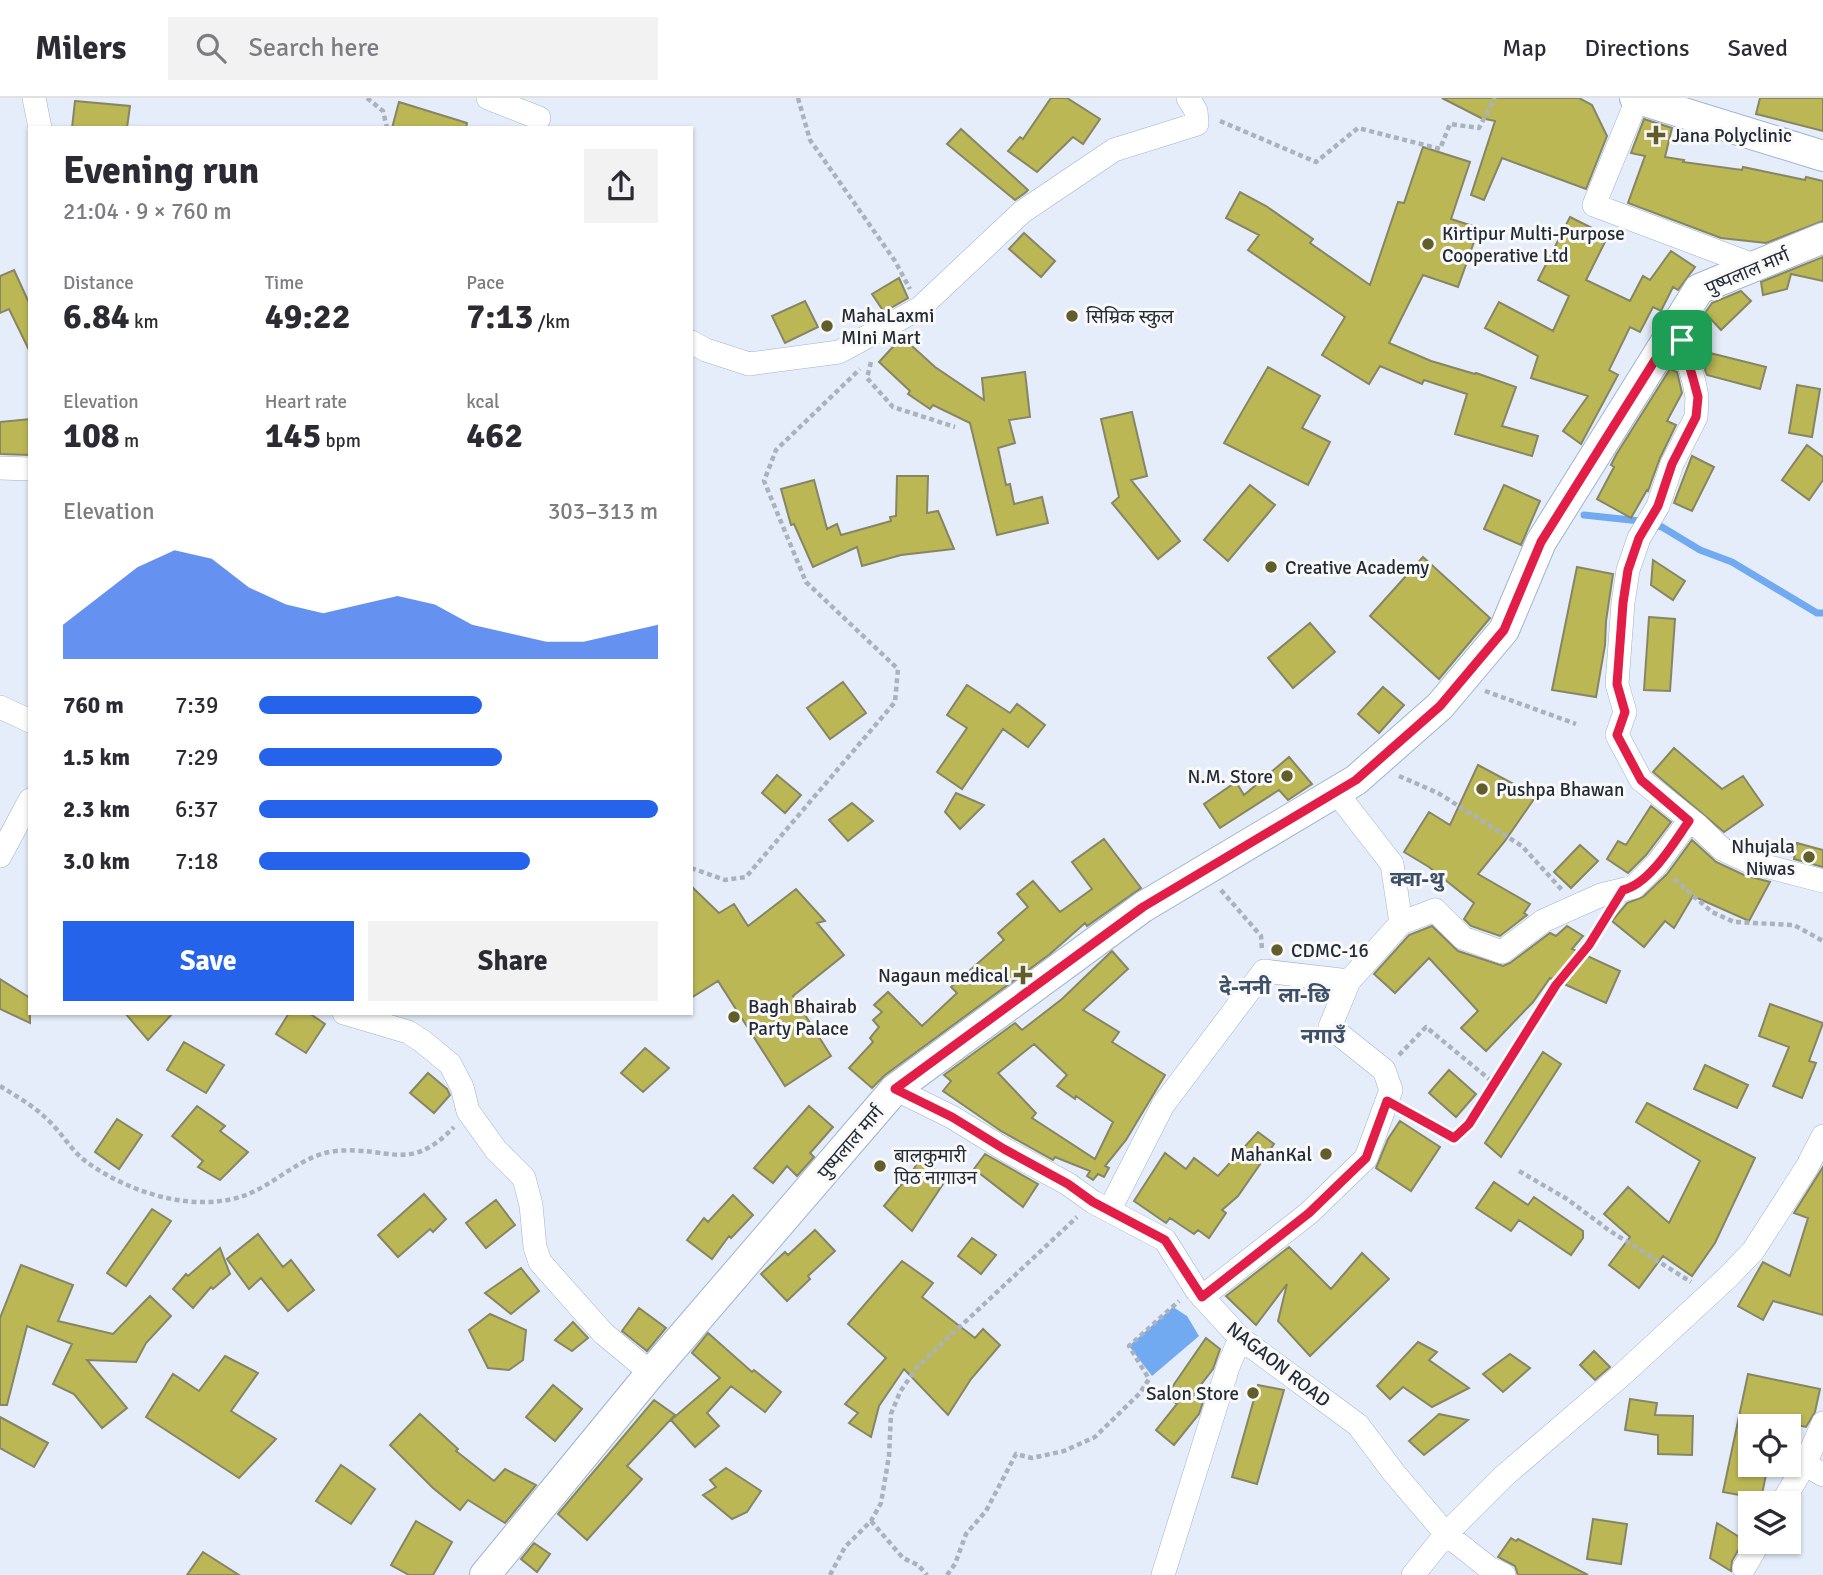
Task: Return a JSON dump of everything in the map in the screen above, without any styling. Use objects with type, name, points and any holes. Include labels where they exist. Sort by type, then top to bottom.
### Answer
[{"type":"street","points":[[34,98],[40,126]]},
{"type":"street","points":[[488,98],[539,115]]},
{"type":"street","points":[[1756,266],[1594,205],[1636,99],[1823,156]]},
{"type":"street","points":[[693,343],[749,364],[839,352],[920,308],[1022,212],[1114,150],[1197,124],[1192,104]]},
{"type":"street","name":"पुष्पलाल मार्ग","points":[[485,1575],[651,1373],[895,1089],[1143,907],[1356,780],[1440,706],[1504,630],[1541,542],[1699,289],[1823,238]]},
{"type":"street","points":[[1672,333],[1682,340],[1698,397],[1696,417],[1672,464],[1658,506],[1639,538],[1628,570],[1617,684],[1625,712],[1617,735],[1641,780],[1689,821],[1698,825],[1722,849],[1750,862],[1823,881]]},
{"type":"street","points":[[0,468],[28,469]]},
{"type":"street","points":[[0,707],[28,719]]},
{"type":"street","points":[[1336,792],[1392,864],[1401,923]]},
{"type":"street","points":[[0,856],[28,804]]},
{"type":"street","points":[[1202,1297],[1309,1213],[1366,1158],[1391,1090],[1384,1070],[1330,1027],[1349,981],[1401,923],[1434,910],[1463,938],[1502,952],[1543,921],[1601,895],[1634,887],[1657,864],[1689,821]]},
{"type":"street","points":[[1102,1205],[1163,1105],[1264,971],[1349,981]]},
{"type":"street","points":[[351,1015],[408,1032],[437,1052],[450,1065],[462,1087],[468,1111],[496,1150],[524,1178],[531,1205],[535,1247],[540,1262],[603,1333],[651,1373]]},
{"type":"street","name":"NAGAON ROAD","points":[[895,1089],[952,1117],[1165,1240],[1202,1297],[1240,1338],[1358,1425],[1394,1473],[1446,1534],[1489,1568],[1504,1575]]},
{"type":"street","points":[[1413,1575],[1446,1534],[1522,1459],[1624,1373],[1753,1251],[1807,1167],[1823,1136]]},
{"type":"street","points":[[1163,1575],[1228,1367],[1240,1338]]},
{"type":"street","points":[[1793,1491],[1814,1469],[1823,1423]]},
{"type":"street","points":[[1741,1573],[1752,1554]]},
{"type":"path","points":[[367,98],[383,111],[387,126]]},
{"type":"path","points":[[798,98],[810,140],[895,261],[920,308]]},
{"type":"path","points":[[1192,104],[1316,162],[1358,128],[1440,149],[1450,124],[1479,128],[1495,98]]},
{"type":"path","points":[[693,869],[725,880],[746,877],[895,702],[898,669],[806,582],[764,481],[776,450],[872,358],[867,378],[893,407],[955,427]]},
{"type":"path","points":[[1464,677],[1494,695],[1576,724]]},
{"type":"path","points":[[1374,764],[1438,793],[1522,846],[1577,906]]},
{"type":"path","points":[[1657,864],[1712,912],[1734,922],[1794,925],[1823,941]]},
{"type":"path","points":[[1205,870],[1261,936],[1264,971]]},
{"type":"path","points":[[1387,1101],[1454,1138],[1469,1124],[1556,985],[1589,945],[1623,890]]},
{"type":"path","points":[[1384,1070],[1426,1027],[1495,1084]]},
{"type":"path","points":[[0,1086],[47,1118],[86,1161],[127,1186],[177,1201],[227,1200],[243,1196],[313,1157],[335,1151],[414,1156],[437,1144],[468,1111]]},
{"type":"path","points":[[1519,1171],[1567,1199],[1610,1231],[1709,1294]]},
{"type":"path","points":[[830,1575],[845,1547],[871,1521],[881,1503],[889,1456],[891,1414],[900,1392],[917,1367],[1102,1205]]},
{"type":"path","points":[[947,1575],[955,1564],[965,1534],[986,1511],[1016,1454],[1032,1458],[1064,1451],[1095,1437],[1140,1393],[1149,1379],[1129,1346],[1179,1301],[1188,1276]]},
{"type":"path","points":[[871,1521],[903,1558],[918,1565],[927,1575]]},
{"type":"water","points":[[1173,1307],[1187,1316],[1199,1336],[1152,1376],[1129,1346]]},
{"type":"building","points":[[1051,98],[1067,98],[1100,119],[1083,144],[1073,137],[1037,172],[1008,151],[1020,137],[1023,139]]},
{"type":"building","points":[[1442,98],[1579,98],[1592,105],[1607,136],[1586,189],[1502,158],[1484,200],[1471,195],[1495,121],[1481,118]]},
{"type":"building","points":[[1760,98],[1823,98],[1823,131],[1756,114]]},
{"type":"building","points":[[75,101],[130,106],[127,126],[72,126]]},
{"type":"building","points":[[399,102],[467,123],[466,126],[393,126]]},
{"type":"building","points":[[1644,119],[1672,128],[1665,157],[1684,160],[1683,162],[1742,170],[1743,167],[1805,180],[1806,177],[1823,181],[1823,221],[1766,243],[1721,238],[1628,203],[1645,156],[1631,153]]},
{"type":"building","points":[[961,129],[1028,190],[1015,200],[947,144]]},
{"type":"building","points":[[1423,147],[1470,162],[1451,219],[1479,228],[1458,287],[1423,275],[1389,343],[1431,361],[1516,387],[1502,426],[1538,436],[1532,456],[1455,434],[1467,394],[1424,380],[1422,384],[1380,366],[1369,384],[1322,355],[1345,317],[1248,250],[1259,235],[1226,218],[1240,192],[1266,206],[1313,239],[1310,243],[1370,285],[1398,202],[1404,203]]},
{"type":"building","points":[[1570,217],[1608,236],[1586,280],[1630,301],[1643,276],[1650,280],[1671,251],[1695,267],[1678,290],[1673,287],[1661,311],[1653,307],[1640,332],[1630,327],[1609,370],[1618,375],[1581,444],[1563,431],[1588,396],[1531,378],[1538,356],[1485,328],[1499,302],[1553,331],[1569,296],[1538,280]]},
{"type":"building","points":[[1024,233],[1055,261],[1041,277],[1009,249]]},
{"type":"building","points":[[1823,257],[1823,281],[1791,274],[1787,289],[1763,295],[1761,282]]},
{"type":"building","points":[[14,270],[28,301],[28,348],[9,309],[0,313],[0,276]]},
{"type":"building","points":[[899,278],[908,298],[884,312],[872,294]]},
{"type":"building","points":[[1741,291],[1751,301],[1721,330],[1705,313],[1712,303]]},
{"type":"building","points":[[805,301],[818,327],[785,343],[772,316]]},
{"type":"building","points":[[902,337],[935,367],[984,400],[982,378],[1025,372],[1030,417],[1009,420],[1015,443],[998,448],[1006,485],[1010,484],[1014,504],[1042,497],[1048,523],[997,535],[970,423],[933,405],[930,409],[908,394],[910,391],[879,362]]},
{"type":"building","points":[[1710,353],[1766,367],[1760,389],[1707,375],[1705,370]]},
{"type":"building","points":[[1268,367],[1320,396],[1302,428],[1330,442],[1308,485],[1224,443]]},
{"type":"building","points":[[1670,369],[1677,372],[1682,393],[1667,421],[1676,425],[1648,491],[1631,518],[1597,499],[1614,467],[1611,465],[1616,455]]},
{"type":"building","points":[[1797,385],[1820,389],[1812,437],[1789,433]]},
{"type":"building","points":[[1132,412],[1147,476],[1131,480],[1180,541],[1158,559],[1112,503],[1119,497],[1101,419]]},
{"type":"building","points":[[28,419],[28,455],[0,454],[0,422]]},
{"type":"building","points":[[1807,445],[1823,457],[1823,480],[1809,500],[1782,480]]},
{"type":"building","points":[[1692,456],[1714,467],[1692,511],[1674,503]]},
{"type":"building","points":[[897,476],[928,476],[927,513],[938,511],[954,549],[901,555],[862,566],[857,547],[813,567],[794,524],[791,525],[781,489],[814,480],[827,529],[837,524],[841,535],[891,521],[890,517],[896,516]]},
{"type":"building","points":[[1250,485],[1275,505],[1228,561],[1204,540]]},
{"type":"building","points":[[1504,485],[1540,501],[1521,545],[1484,529]]},
{"type":"building","points":[[1423,557],[1490,618],[1439,679],[1370,616]]},
{"type":"building","points":[[1653,560],[1685,581],[1673,600],[1651,585]]},
{"type":"building","points":[[1577,567],[1613,574],[1596,697],[1552,690]]},
{"type":"building","points":[[1649,617],[1675,619],[1670,691],[1644,690]]},
{"type":"building","points":[[1310,623],[1335,652],[1293,688],[1268,658]]},
{"type":"building","points":[[843,682],[866,713],[830,739],[807,708]]},
{"type":"building","points":[[967,685],[1010,713],[1017,704],[1045,725],[1028,747],[1003,729],[962,789],[937,772],[967,728],[947,715]]},
{"type":"building","points":[[1383,687],[1404,705],[1379,733],[1358,714]]},
{"type":"building","points":[[1674,748],[1722,789],[1743,776],[1763,805],[1724,832],[1653,772]]},
{"type":"building","points":[[1289,757],[1312,784],[1288,800],[1279,790],[1220,828],[1204,804],[1236,782],[1244,795]]},
{"type":"building","points":[[1478,765],[1536,796],[1478,874],[1530,904],[1524,913],[1527,915],[1500,936],[1471,926],[1464,919],[1474,903],[1429,867],[1404,852],[1429,812],[1450,825]]},
{"type":"building","points":[[777,775],[801,795],[785,813],[762,793]]},
{"type":"building","points":[[956,793],[984,805],[960,829],[945,812]]},
{"type":"building","points":[[852,803],[873,821],[848,841],[829,820]]},
{"type":"building","points":[[1651,806],[1671,822],[1646,855],[1628,873],[1607,859],[1618,841],[1626,845]]},
{"type":"building","points":[[1104,839],[1141,888],[1087,926],[1085,923],[1050,954],[885,1075],[872,1088],[849,1068],[873,1042],[870,1038],[879,1027],[873,1020],[882,1012],[874,1005],[888,992],[922,1026],[957,993],[951,987],[1004,940],[998,933],[1028,907],[1017,894],[1033,881],[1060,912],[1092,889],[1072,862]]},
{"type":"building","points":[[1692,840],[1716,862],[1744,875],[1770,882],[1749,921],[1693,896],[1674,928],[1665,921],[1644,947],[1612,921],[1627,903],[1643,897],[1667,874]]},
{"type":"building","name":"Nhujala Niwas","points":[[1797,843],[1823,850],[1823,867],[1794,859]]},
{"type":"building","points":[[1580,845],[1598,861],[1571,888],[1554,872]]},
{"type":"building","points":[[693,888],[719,913],[734,904],[748,926],[796,889],[825,921],[817,923],[844,955],[793,996],[831,1056],[785,1086],[718,981],[693,997]]},
{"type":"building","points":[[1432,926],[1458,951],[1503,966],[1550,933],[1556,936],[1567,926],[1583,936],[1572,949],[1620,971],[1606,1003],[1564,984],[1568,977],[1562,972],[1555,980],[1550,978],[1533,1002],[1486,1051],[1461,1028],[1478,1011],[1429,958],[1395,993],[1374,974],[1409,935]]},
{"type":"building","points":[[1112,951],[1128,969],[1083,1010],[1119,1032],[1112,1042],[1165,1075],[1126,1140],[1105,1166],[1109,1168],[1104,1177],[1098,1174],[1093,1180],[1087,1176],[1090,1171],[1055,1157],[1053,1160],[1001,1131],[943,1091],[951,1081],[944,1075],[1015,1023],[1022,1030],[1062,999]],"holes":[[[1034,1044],[1067,1075],[1057,1086],[1113,1122],[1095,1159],[1032,1118],[1036,1113],[998,1073]]]},
{"type":"building","points":[[0,979],[28,997],[30,1023],[0,1009]]},
{"type":"building","points":[[1770,1004],[1823,1023],[1809,1061],[1816,1063],[1802,1098],[1773,1086],[1789,1047],[1759,1036]]},
{"type":"building","points":[[127,1015],[171,1015],[148,1040]]},
{"type":"building","points":[[288,1015],[312,1015],[325,1024],[306,1053],[276,1034]]},
{"type":"building","points":[[184,1042],[224,1065],[206,1093],[167,1070]]},
{"type":"building","points":[[645,1048],[669,1068],[643,1092],[621,1073]]},
{"type":"building","points":[[1543,1052],[1561,1064],[1501,1157],[1485,1143]]},
{"type":"building","points":[[1705,1065],[1748,1085],[1737,1108],[1694,1089]]},
{"type":"building","points":[[1449,1070],[1476,1094],[1456,1117],[1429,1093]]},
{"type":"building","points":[[428,1073],[447,1089],[450,1095],[434,1113],[410,1093]]},
{"type":"building","points":[[1647,1103],[1755,1158],[1715,1243],[1692,1276],[1663,1256],[1639,1288],[1609,1265],[1630,1237],[1604,1214],[1628,1187],[1669,1223],[1700,1161],[1636,1122]]},
{"type":"building","points":[[197,1106],[225,1126],[220,1131],[248,1152],[220,1180],[198,1167],[203,1161],[172,1136]]},
{"type":"building","points":[[809,1106],[833,1127],[810,1153],[814,1157],[797,1176],[787,1166],[773,1183],[754,1168]]},
{"type":"building","points":[[117,1119],[142,1135],[119,1169],[95,1152]]},
{"type":"building","points":[[1400,1121],[1440,1147],[1411,1191],[1376,1168],[1388,1139]]},
{"type":"building","points":[[1258,1132],[1274,1144],[1238,1196],[1222,1210],[1226,1213],[1209,1238],[1198,1230],[1194,1234],[1170,1218],[1166,1223],[1134,1201],[1165,1153],[1186,1169],[1194,1158],[1218,1176]]},
{"type":"building","points":[[985,1154],[1038,1184],[1023,1207],[974,1169]]},
{"type":"building","points":[[919,1159],[947,1178],[912,1231],[884,1206]]},
{"type":"building","points":[[1823,1167],[1823,1315],[1773,1301],[1763,1320],[1738,1306],[1763,1262],[1790,1276],[1808,1218],[1794,1213]]},
{"type":"building","points":[[1494,1182],[1528,1205],[1534,1197],[1583,1231],[1583,1238],[1571,1255],[1519,1220],[1511,1231],[1476,1208]]},
{"type":"building","points":[[424,1194],[446,1219],[433,1232],[430,1229],[398,1257],[378,1235]]},
{"type":"building","points":[[733,1195],[753,1215],[731,1238],[729,1236],[712,1259],[687,1240],[704,1218],[708,1222]]},
{"type":"building","points":[[496,1200],[515,1225],[486,1248],[466,1223]]},
{"type":"building","points":[[152,1209],[171,1221],[126,1286],[107,1273]]},
{"type":"building","points":[[815,1230],[835,1251],[808,1276],[810,1279],[787,1301],[761,1274],[785,1252],[788,1255]]},
{"type":"building","points":[[258,1234],[283,1267],[291,1260],[314,1290],[288,1311],[261,1278],[249,1289],[227,1259]]},
{"type":"building","points":[[972,1238],[996,1255],[981,1274],[958,1256]]},
{"type":"building","points":[[1289,1247],[1331,1289],[1362,1253],[1389,1279],[1310,1356],[1278,1321],[1287,1284],[1256,1325],[1226,1296]]},
{"type":"building","points":[[220,1248],[230,1274],[213,1289],[211,1287],[193,1308],[173,1289],[186,1274],[188,1276]]},
{"type":"building","points":[[902,1261],[933,1283],[922,1297],[975,1338],[983,1329],[1000,1345],[971,1379],[948,1415],[904,1369],[879,1406],[871,1437],[849,1423],[858,1413],[845,1404],[886,1358],[848,1324]]},
{"type":"building","points":[[21,1265],[73,1285],[58,1321],[113,1334],[150,1296],[171,1316],[146,1343],[136,1362],[87,1360],[127,1408],[102,1428],[74,1394],[53,1384],[72,1344],[27,1326],[7,1405],[0,1405],[0,1318]]},
{"type":"building","points":[[521,1268],[539,1291],[511,1314],[485,1293]]},
{"type":"building","points":[[639,1308],[666,1328],[647,1351],[622,1331]]},
{"type":"building","points":[[490,1314],[526,1330],[523,1360],[509,1370],[488,1368],[469,1330]]},
{"type":"building","points":[[573,1322],[588,1338],[572,1351],[555,1340]]},
{"type":"building","points":[[708,1333],[752,1372],[754,1370],[781,1392],[765,1412],[731,1386],[707,1413],[719,1426],[695,1447],[671,1420],[720,1378],[692,1353]]},
{"type":"building","points":[[1206,1338],[1220,1349],[1213,1369],[1193,1395],[1203,1402],[1199,1414],[1174,1445],[1156,1430],[1177,1404],[1166,1396]]},
{"type":"building","points":[[1418,1342],[1437,1352],[1429,1360],[1469,1388],[1432,1407],[1403,1387],[1390,1399],[1377,1386]]},
{"type":"building","points":[[1594,1351],[1610,1367],[1595,1380],[1580,1365]]},
{"type":"building","points":[[1510,1354],[1530,1368],[1503,1392],[1483,1374]]},
{"type":"building","points":[[225,1356],[258,1373],[231,1411],[276,1439],[239,1478],[146,1417],[173,1374],[199,1391]]},
{"type":"building","points":[[1748,1374],[1820,1389],[1815,1412],[1806,1427],[1801,1426],[1801,1414],[1740,1414]]},
{"type":"building","points":[[553,1385],[582,1409],[555,1441],[526,1417]]},
{"type":"building","points":[[1258,1385],[1284,1390],[1257,1484],[1232,1477]]},
{"type":"building","points":[[1630,1399],[1657,1403],[1655,1415],[1693,1416],[1692,1455],[1658,1454],[1658,1435],[1625,1430]]},
{"type":"building","points":[[654,1400],[675,1415],[627,1466],[642,1479],[587,1540],[558,1514]]},
{"type":"building","points":[[420,1414],[458,1449],[456,1451],[494,1481],[505,1469],[536,1485],[505,1523],[468,1500],[460,1510],[433,1488],[390,1445]]},
{"type":"building","points":[[1439,1414],[1468,1420],[1424,1455],[1409,1441]]},
{"type":"building","points":[[0,1417],[48,1443],[34,1467],[0,1448]]},
{"type":"building","points":[[1738,1421],[1738,1477],[1766,1477],[1763,1491],[1738,1491],[1738,1495],[1723,1492]]},
{"type":"building","points":[[341,1465],[375,1489],[351,1524],[316,1501]]},
{"type":"building","points":[[726,1468],[761,1491],[747,1512],[732,1519],[703,1495],[716,1487],[710,1480]]},
{"type":"building","points":[[1593,1519],[1627,1524],[1621,1564],[1587,1559]]},
{"type":"building","points":[[416,1521],[452,1542],[433,1575],[409,1575],[391,1565]]},
{"type":"building","points":[[1717,1523],[1738,1536],[1738,1550],[1732,1561],[1731,1571],[1710,1558]]},
{"type":"building","points":[[1511,1538],[1516,1541],[1518,1539],[1588,1575],[1518,1575],[1515,1566],[1498,1557]]},
{"type":"building","points":[[534,1543],[550,1554],[537,1572],[521,1559]]},
{"type":"building","points":[[203,1552],[239,1575],[187,1575]]},
{"type":"waterway","points":[[1584,515],[1640,521],[1662,527],[1700,550],[1732,562],[1817,613],[1823,613]]},
{"type":"place","name":"Jana Polyclinic","points":[[1656,135]]},
{"type":"place","name":"Kirtipur Multi-Purpose Cooperative Ltd","points":[[1428,244]]},
{"type":"place","name":"सिम्रिक स्कुल","points":[[1072,316]]},
{"type":"place","name":"MahaLaxmi MIni Mart","points":[[827,326]]},
{"type":"place","name":"Creative Academy","points":[[1271,567]]},
{"type":"place","name":"N.M. Store","points":[[1287,776]]},
{"type":"place","name":"Pushpa Bhawan","points":[[1482,789]]},
{"type":"place","name":"Nhujala Niwas","points":[[1809,857]]},
{"type":"place","name":"CDMC-16","points":[[1277,950]]},
{"type":"place","name":"Nagaun medical","points":[[1023,975]]},
{"type":"place","name":"Bagh Bhairab Party Palace","points":[[734,1017]]},
{"type":"place","name":"MahanKal","points":[[1326,1154]]},
{"type":"place","name":"बालकुमारी पिठ नागाउन","points":[[880,1166]]},
{"type":"place","name":"Salon Store","points":[[1253,1393]]},
{"type":"district","name":"क्वा-थु","points":[[1417,879]]},
{"type":"district","name":"दे-ननी","points":[[1245,987]]},
{"type":"district","name":"ला-छि","points":[[1304,995]]},
{"type":"district","name":"नगाउँ","points":[[1323,1036]]},
{"type":"route","points":[[1672,333],[1682,340],[1698,397],[1696,417],[1672,464],[1658,506],[1639,538],[1628,570],[1617,684],[1625,712],[1617,735],[1641,780],[1689,821],[1657,864],[1634,887],[1623,890],[1589,945],[1556,985],[1469,1124],[1454,1138],[1387,1101],[1366,1158],[1309,1213],[1202,1297],[1165,1240],[1093,1202],[1068,1184],[952,1117],[895,1089],[1143,907],[1356,780],[1440,706],[1504,630],[1541,542],[1672,333]]}]
